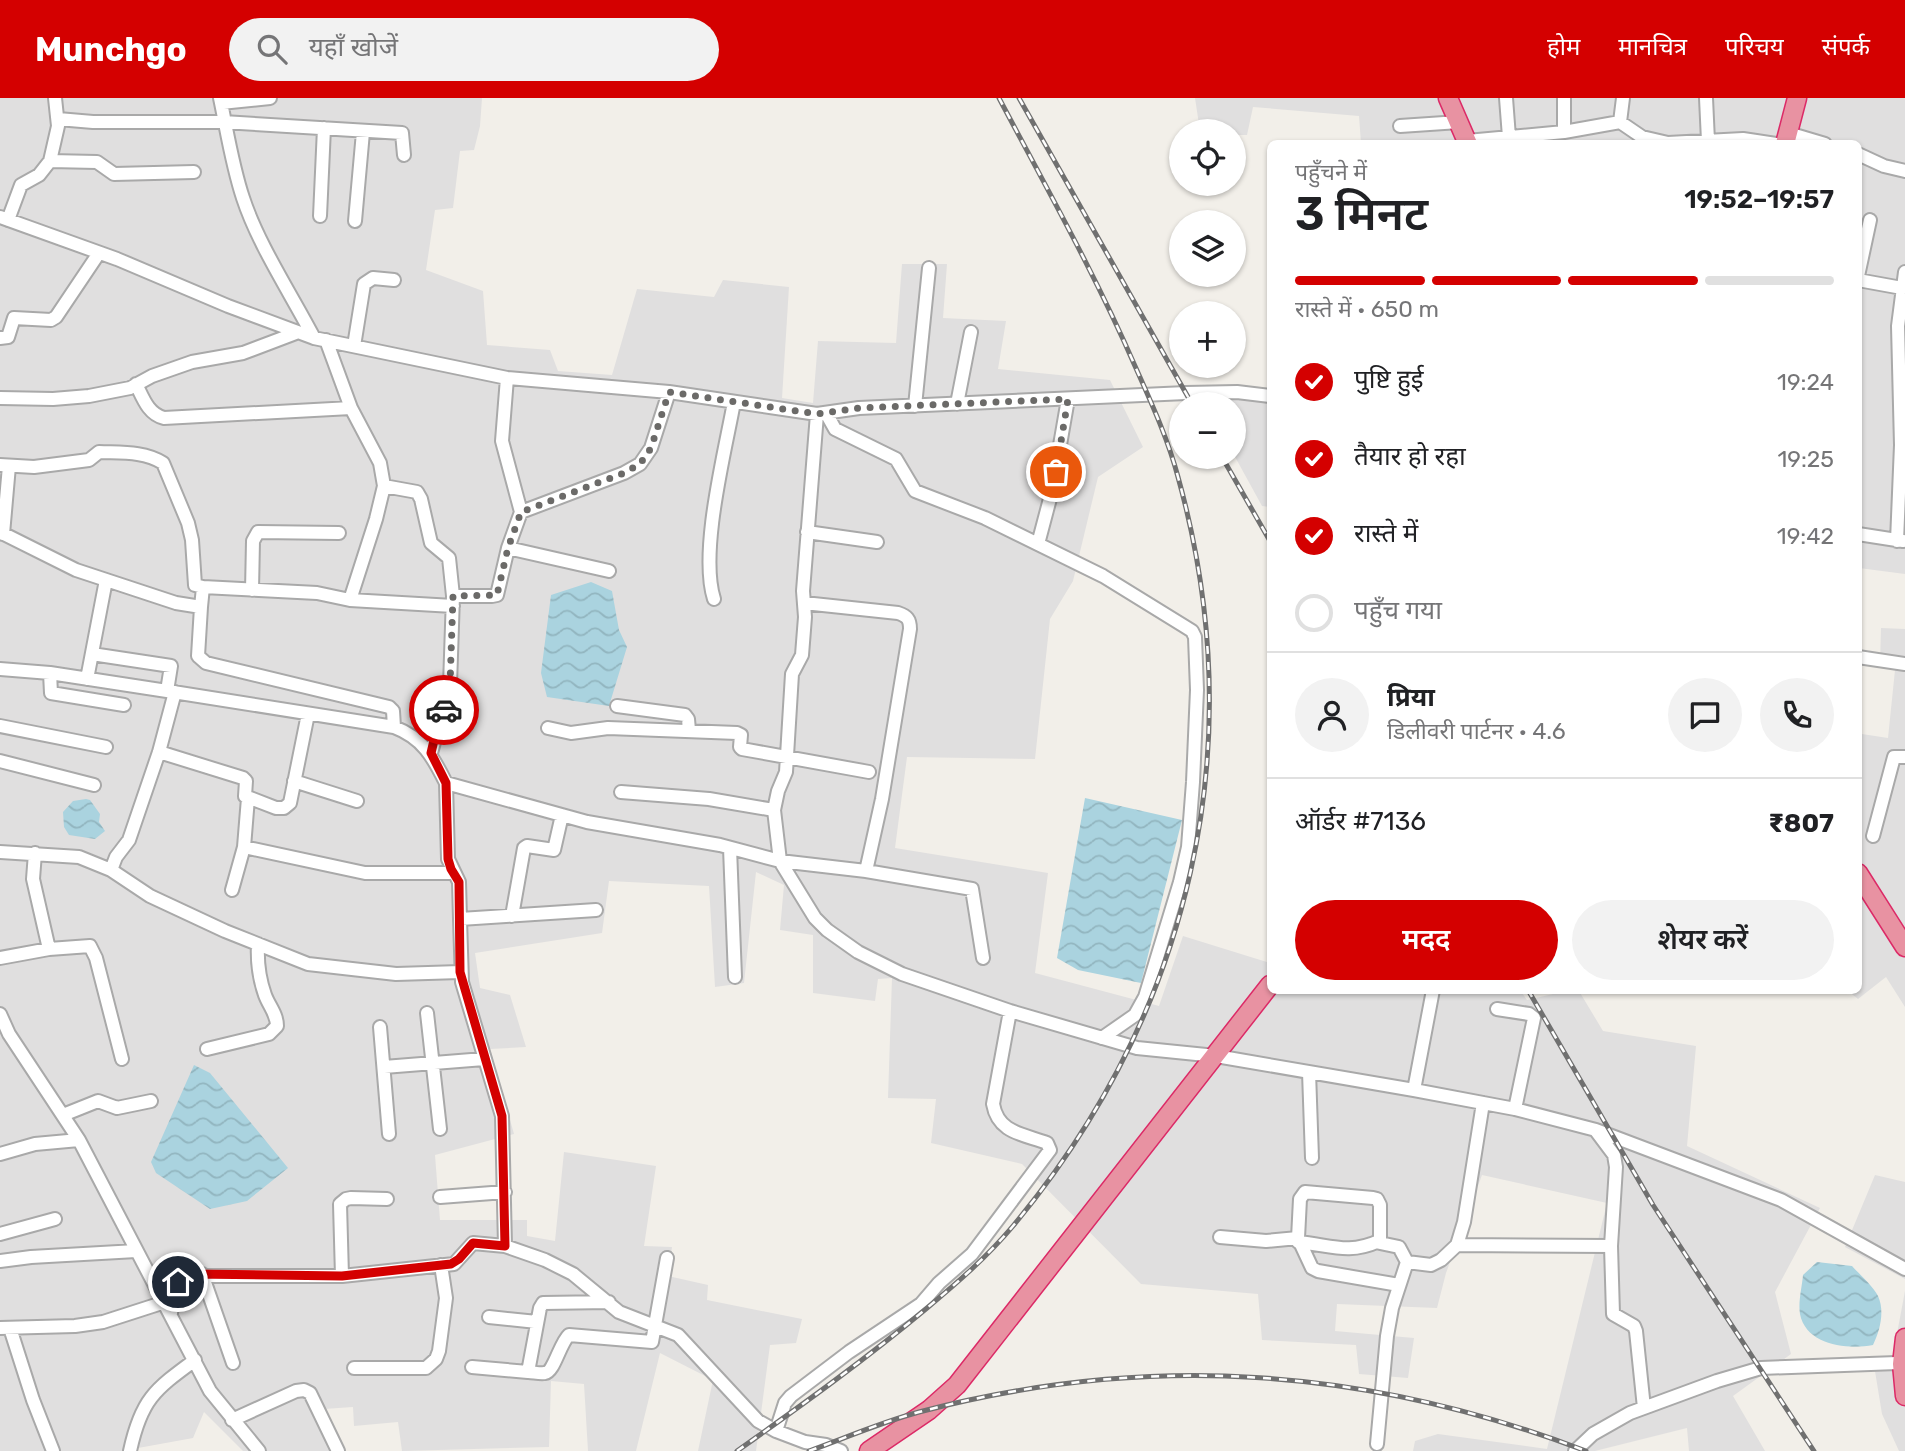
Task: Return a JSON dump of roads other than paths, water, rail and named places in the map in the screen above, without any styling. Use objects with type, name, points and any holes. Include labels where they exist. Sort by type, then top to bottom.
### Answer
[{"type":"highway","points":[[1448,98],[1467,140]]},
{"type":"highway","points":[[1783,140],[1797,98]]},
{"type":"highway","points":[[1862,879],[1905,947]]},
{"type":"highway","points":[[870,1451],[929,1410],[957,1385],[1267,989]]},
{"type":"highway","points":[[1905,1338],[1905,1395]]},
{"type":"street","points":[[55,98],[58,119],[56,142],[50,161],[39,175],[21,185],[4,218],[99,253],[296,333],[320,339],[507,378],[669,392],[822,414],[859,408],[1237,392],[1267,396]]},
{"type":"street","points":[[270,98],[220,100],[243,199],[258,234],[320,339],[351,408],[380,463],[384,486],[350,600]]},
{"type":"street","points":[[1507,98],[1509,137]]},
{"type":"street","points":[[1564,98],[1564,132]]},
{"type":"street","points":[[1620,122],[1623,98]]},
{"type":"street","points":[[1706,98],[1708,140]]},
{"type":"street","points":[[58,119],[93,122],[223,122],[402,133],[404,155]]},
{"type":"street","points":[[1400,126],[1459,122]]},
{"type":"street","points":[[1484,140],[1564,132],[1620,122]]},
{"type":"street","points":[[1620,122],[1641,140]]},
{"type":"street","points":[[320,216],[324,128]]},
{"type":"street","points":[[355,221],[363,132]]},
{"type":"street","points":[[1726,140],[1783,140]]},
{"type":"street","points":[[1862,156],[1884,166],[1905,171]]},
{"type":"street","points":[[50,161],[97,162],[114,174],[194,172]]},
{"type":"street","points":[[1862,258],[1870,219]]},
{"type":"street","points":[[0,338],[8,337],[14,318],[51,320],[56,317],[99,253]]},
{"type":"street","points":[[915,406],[929,268]]},
{"type":"street","points":[[1862,535],[1901,541],[1903,445],[1898,326],[1905,272]]},
{"type":"street","points":[[354,346],[364,284],[373,278],[394,280]]},
{"type":"street","points":[[1862,279],[1902,288]]},
{"type":"street","points":[[957,404],[971,332]]},
{"type":"street","points":[[0,398],[53,399],[131,388],[152,376],[192,362],[243,353],[296,333]]},
{"type":"street","points":[[201,607],[176,603],[76,570],[1,533],[4,466],[34,467],[89,460],[99,452],[143,455],[163,463],[188,523],[195,585],[317,593],[350,600],[453,601],[497,595],[508,548],[521,512],[502,441],[507,378]]},
{"type":"street","points":[[136,384],[148,408],[155,416],[164,418],[351,408]]},
{"type":"street","points":[[521,512],[624,473],[640,464],[651,448],[669,392]]},
{"type":"street","points":[[1038,544],[1052,491],[1068,399]]},
{"type":"street","points":[[714,598],[711,588],[710,540],[734,402]]},
{"type":"street","points":[[822,414],[835,429],[896,459],[915,491],[985,518],[1103,576],[1192,631],[1197,644],[1198,690],[1188,847],[1145,997],[1135,1015],[1102,1038]]},
{"type":"street","points":[[822,414],[807,532],[802,655],[792,674],[786,772],[774,810],[780,860],[816,918],[827,930],[858,952],[902,974],[1010,1011],[1138,1048],[1216,1056],[1483,1102],[1596,1130],[1781,1200],[1905,1269]]},
{"type":"street","points":[[384,486],[417,492],[431,543],[449,558],[453,601],[450,685],[431,753]]},
{"type":"street","points":[[252,590],[253,541],[258,532],[339,533]]},
{"type":"street","points":[[807,532],[877,542]]},
{"type":"street","points":[[508,548],[609,571]]},
{"type":"street","points":[[87,679],[106,580]]},
{"type":"street","points":[[203,587],[198,656],[206,663],[389,707],[393,711],[394,727]]},
{"type":"street","points":[[804,603],[898,613],[909,620],[910,629],[882,799],[866,871]]},
{"type":"street","points":[[92,654],[171,666],[171,691],[159,752],[129,840],[116,857],[111,870]]},
{"type":"street","points":[[1862,658],[1905,664]]},
{"type":"street","points":[[0,669],[171,691],[394,727],[408,732],[431,753],[446,783],[448,859],[459,882],[460,972],[502,1116],[505,1246]]},
{"type":"street","points":[[50,674],[51,693],[124,705]]},
{"type":"street","points":[[617,706],[685,715],[688,719],[688,730]]},
{"type":"street","points":[[159,752],[243,778],[246,781],[244,793],[248,797],[276,808],[284,808],[290,803],[308,714]]},
{"type":"street","points":[[0,726],[106,747]]},
{"type":"street","points":[[548,728],[571,733],[608,727],[737,733],[741,735],[740,748],[869,772]]},
{"type":"street","points":[[1873,836],[1894,757],[1905,757]]},
{"type":"street","points":[[0,761],[94,785]]},
{"type":"street","points":[[294,781],[357,801]]},
{"type":"street","points":[[446,783],[587,822],[730,848],[780,860],[972,889],[983,958]]},
{"type":"street","points":[[621,792],[709,799],[774,810]]},
{"type":"street","points":[[232,890],[244,847],[248,797]]},
{"type":"street","points":[[512,916],[524,848],[527,846],[554,850],[562,816]]},
{"type":"street","points":[[244,847],[365,873],[453,873]]},
{"type":"street","points":[[730,848],[735,977]]},
{"type":"street","points":[[0,852],[79,857],[111,870],[150,896],[309,964],[396,974],[460,972]]},
{"type":"street","points":[[34,853],[33,879],[49,949]]},
{"type":"street","points":[[460,919],[596,910]]},
{"type":"street","points":[[207,1049],[269,1034],[277,1026],[260,981],[257,966],[258,944]]},
{"type":"street","points":[[0,958],[49,949],[90,946],[122,1059]]},
{"type":"street","points":[[1414,1090],[1432,994]]},
{"type":"street","points":[[1497,1009],[1529,1014],[1534,1018],[1515,1109]]},
{"type":"street","points":[[776,1431],[785,1403],[792,1396],[849,1352],[914,1310],[972,1254],[1051,1150],[1047,1143],[1009,1130],[995,1117],[993,1104],[1010,1011]]},
{"type":"street","points":[[427,1013],[440,1129]]},
{"type":"street","points":[[0,1014],[4,1035],[79,1140],[210,1391],[258,1451]]},
{"type":"street","points":[[380,1027],[389,1134]]},
{"type":"street","points":[[384,1067],[484,1059]]},
{"type":"street","points":[[1309,1072],[1312,1158]]},
{"type":"street","points":[[63,1115],[98,1101],[117,1108],[151,1101]]},
{"type":"street","points":[[1407,1262],[1431,1265],[1441,1261],[1457,1245],[1464,1222],[1483,1102]]},
{"type":"street","points":[[1596,1130],[1614,1155],[1616,1167],[1611,1246],[1613,1314],[1634,1326],[1636,1331],[1644,1408]]},
{"type":"street","points":[[0,1154],[35,1144],[79,1140]]},
{"type":"street","points":[[440,1197],[505,1192]]},
{"type":"street","points":[[1379,1241],[1380,1205],[1377,1199],[1309,1192],[1301,1194],[1298,1240],[1312,1268],[1399,1285]]},
{"type":"street","points":[[342,1276],[340,1204],[351,1198],[387,1199]]},
{"type":"street","points":[[0,1234],[55,1220]]},
{"type":"street","points":[[1220,1237],[1266,1241],[1298,1240],[1346,1250],[1361,1249],[1379,1241],[1399,1247],[1407,1262],[1392,1308],[1387,1336],[1377,1444]]},
{"type":"street","points":[[168,1308],[183,1276],[342,1276],[454,1264],[473,1243],[505,1246],[545,1260],[573,1274],[619,1312],[678,1335],[758,1420],[776,1431],[841,1451]]},
{"type":"street","points":[[1457,1245],[1611,1246]]},
{"type":"street","points":[[0,1261],[136,1251]]},
{"type":"street","points":[[472,1367],[548,1373],[569,1335],[650,1343],[653,1341],[667,1258]]},
{"type":"street","points":[[354,1368],[426,1368],[436,1359],[446,1298],[441,1265]]},
{"type":"street","points":[[202,1274],[233,1363]]},
{"type":"street","points":[[528,1372],[543,1303],[610,1302]]},
{"type":"street","points":[[53,1451],[5,1328],[75,1326],[168,1308]]},
{"type":"street","points":[[489,1317],[537,1322]]},
{"type":"street","points":[[130,1451],[133,1435],[146,1402],[157,1388],[195,1360]]},
{"type":"street","points":[[1576,1451],[1593,1434],[1630,1413],[1761,1368],[1903,1365]]},
{"type":"street","points":[[232,1420],[296,1391],[304,1390],[310,1393],[338,1451]]},
{"type":"water","points":[[591,582],[612,591],[619,630],[627,647],[609,706],[547,697],[541,673],[551,595]]},
{"type":"water","points":[[1085,798],[1182,820],[1141,983],[1078,970],[1057,958]]},
{"type":"water","points":[[90,800],[100,814],[99,822],[105,831],[95,839],[69,835],[64,827],[63,812],[73,801]]},
{"type":"water","points":[[194,1065],[210,1073],[288,1168],[247,1201],[210,1209],[156,1173],[151,1162]]},
{"type":"water","points":[[1817,1262],[1852,1266],[1876,1292],[1881,1314],[1880,1327],[1873,1345],[1840,1346],[1810,1333],[1800,1314],[1800,1300],[1803,1275]]},
{"type":"railway","points":[[737,1451],[904,1327],[972,1269],[1013,1226],[1074,1143],[1124,1057],[1163,966],[1190,872],[1206,776],[1209,678],[1200,578],[1178,477],[1159,421],[1120,332],[999,98]]},
{"type":"railway","points":[[1019,98],[1185,392]]},
{"type":"railway","points":[[1229,469],[1267,536]]},
{"type":"railway","points":[[1530,994],[1653,1205],[1814,1451]]},
{"type":"railway","points":[[809,1451],[905,1416],[1004,1393],[1089,1381],[1173,1376],[1256,1378],[1339,1386],[1421,1401],[1504,1423],[1586,1451]]}]
